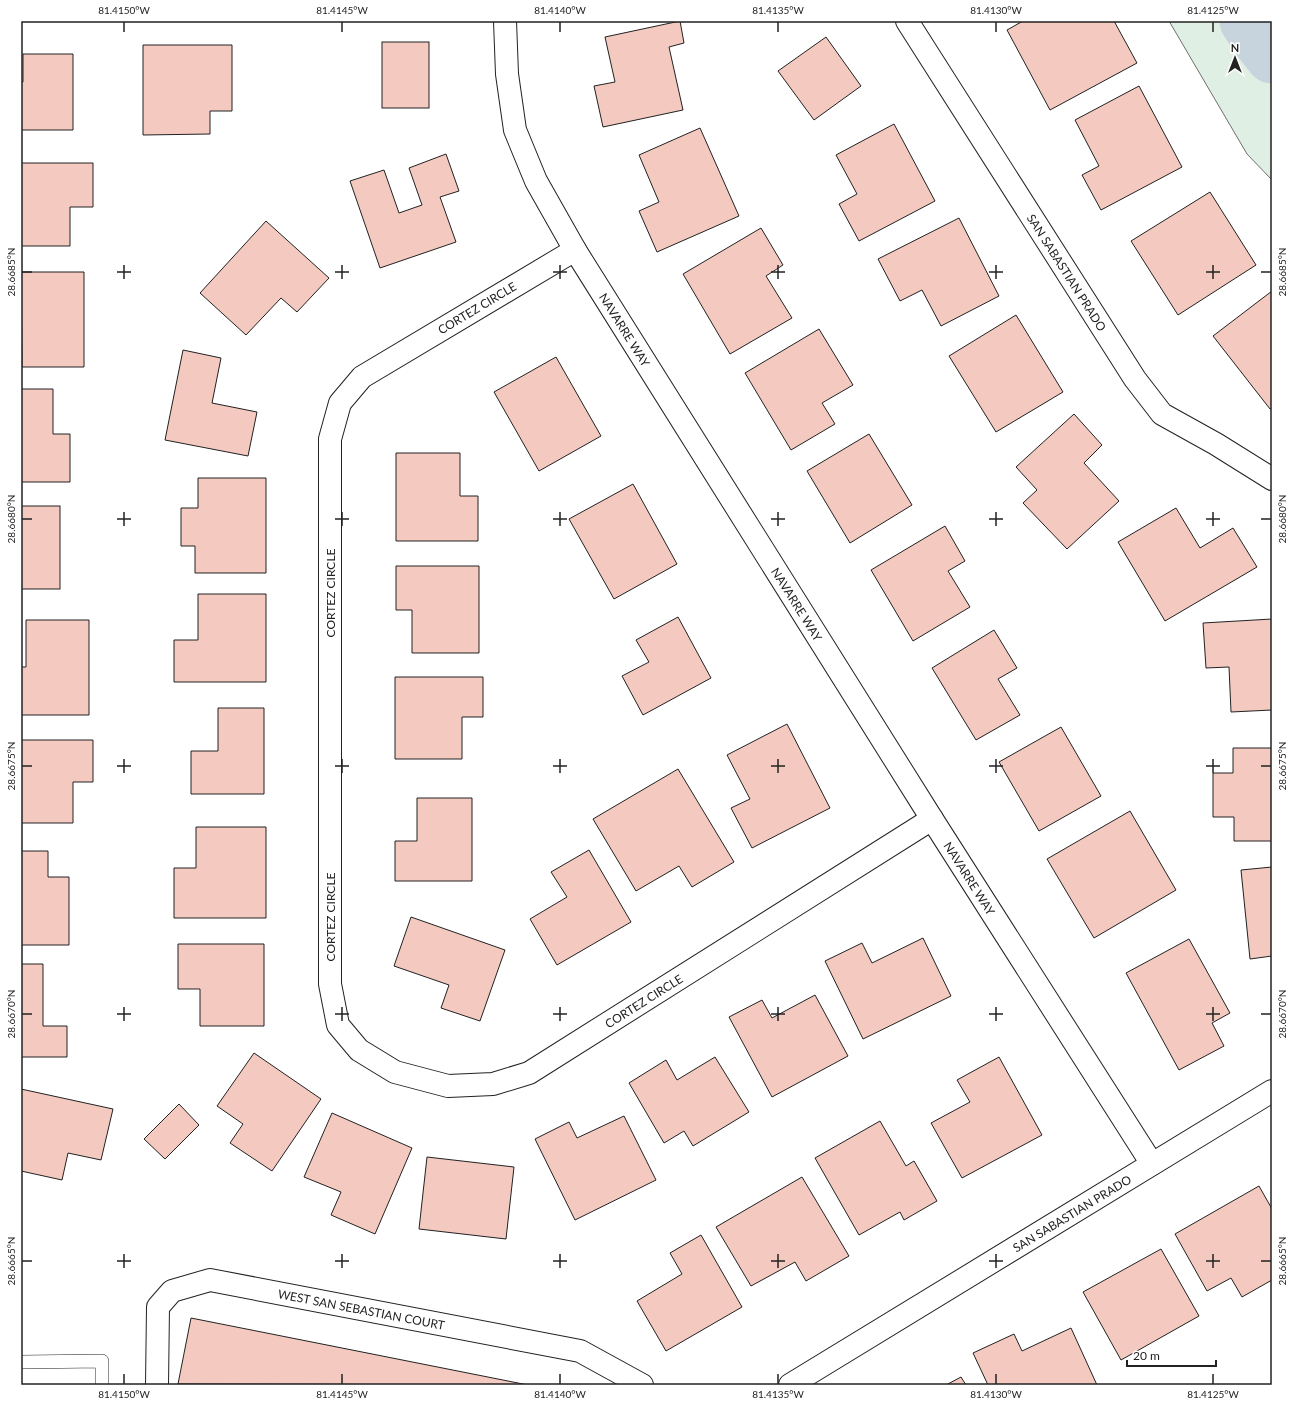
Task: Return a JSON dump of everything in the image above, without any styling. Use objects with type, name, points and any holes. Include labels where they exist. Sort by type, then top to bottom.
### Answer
[{"type":"street","name":"NAVARRE WAY","points":[[505,21],[507,74],[515,130],[536,181],[575,250],[932,819],[1152,1164]]},
{"type":"street","name":"SAN SABASTIAN PRADO","points":[[908,21],[1139,385],[1162,414],[1216,444],[1272,479]]},
{"type":"street","name":"CORTEZ CIRCLE","points":[[575,250],[362,377],[340,403],[330,439],[330,984],[338,1025],[359,1050],[395,1072],[448,1086],[493,1084],[529,1073],[932,819]]},
{"type":"street","name":"SAN SABASTIAN PRADO","points":[[790,1385],[1272,1091]]},
{"type":"street","name":"WEST SAN SEBASTIAN COURT","points":[[157,1385],[158,1306],[172,1291],[210,1280],[580,1350],[642,1385]]},
{"type":"lane","points":[[21,1362],[102,1361],[102,1385]]},
{"type":"green space","points":[[1169,21],[1272,21],[1272,180],[1247,154]]},
{"type":"building","points":[[680,21],[684,43],[669,47],[683,110],[603,127],[594,86],[615,82],[605,37]]},
{"type":"building","points":[[1023,21],[1114,21],[1137,63],[1050,110],[1007,30]]},
{"type":"building","points":[[826,37],[861,86],[814,120],[778,71]]},
{"type":"building","points":[[382,42],[429,42],[429,108],[382,108]]},
{"type":"building","points":[[143,45],[232,45],[232,111],[210,111],[210,134],[143,135]]},
{"type":"building","points":[[23,54],[73,54],[73,130],[21,130],[21,82],[23,82]]},
{"type":"building","points":[[1139,86],[1182,167],[1101,210],[1082,175],[1099,166],[1075,120]]},
{"type":"building","points":[[894,124],[935,201],[859,241],[839,204],[857,194],[836,155]]},
{"type":"building","points":[[700,128],[739,216],[657,252],[639,211],[659,202],[639,155]]},
{"type":"building","points":[[446,154],[459,191],[440,197],[456,242],[380,268],[350,181],[384,170],[399,213],[422,205],[409,168]]},
{"type":"building","points":[[21,163],[93,163],[93,207],[70,207],[70,246],[21,246]]},
{"type":"building","points":[[1210,192],[1256,265],[1178,315],[1131,241]]},
{"type":"building","points":[[959,218],[999,296],[941,326],[922,290],[900,301],[878,259]]},
{"type":"building","points":[[266,221],[329,278],[297,312],[281,298],[246,335],[200,293]]},
{"type":"building","points":[[761,228],[783,265],[766,276],[792,318],[730,354],[683,274]]},
{"type":"building","points":[[21,272],[84,272],[84,367],[22,367]]},
{"type":"building","points":[[1272,291],[1272,408],[1270,409],[1213,336]]},
{"type":"building","points":[[1016,315],[1063,392],[996,432],[949,356]]},
{"type":"building","points":[[819,329],[853,385],[822,403],[835,424],[791,450],[745,373]]},
{"type":"building","points":[[183,350],[221,358],[212,403],[257,412],[248,456],[165,440]]},
{"type":"building","points":[[556,357],[601,436],[539,471],[494,392]]},
{"type":"building","points":[[21,389],[53,389],[53,434],[70,434],[70,482],[21,482]]},
{"type":"building","points":[[1074,414],[1102,445],[1084,463],[1119,501],[1067,549],[1023,503],[1037,490],[1016,467]]},
{"type":"building","points":[[869,434],[912,505],[850,543],[807,471]]},
{"type":"building","points":[[396,453],[460,453],[460,496],[478,496],[478,541],[396,541]]},
{"type":"building","points":[[198,478],[266,478],[266,573],[195,573],[195,546],[181,546],[181,508],[198,508]]},
{"type":"building","points":[[633,484],[677,564],[614,599],[569,519]]},
{"type":"building","points":[[21,506],[60,506],[60,589],[21,589]]},
{"type":"building","points":[[1176,508],[1200,548],[1233,528],[1257,567],[1165,621],[1118,542]]},
{"type":"building","points":[[945,526],[965,561],[948,571],[970,607],[913,641],[871,570]]},
{"type":"building","points":[[396,566],[479,566],[479,653],[412,653],[412,610],[396,610]]},
{"type":"building","points":[[198,594],[266,594],[266,682],[174,682],[174,640],[198,640]]},
{"type":"building","points":[[678,617],[711,678],[643,715],[622,676],[649,662],[636,640]]},
{"type":"building","points":[[1272,619],[1272,710],[1231,712],[1229,667],[1206,668],[1203,623]]},
{"type":"building","points":[[26,620],[89,620],[89,715],[21,715],[21,667],[26,667]]},
{"type":"building","points":[[994,630],[1017,668],[998,679],[1020,715],[976,740],[932,668]]},
{"type":"building","points":[[395,677],[483,677],[483,717],[462,717],[462,759],[395,759]]},
{"type":"building","points":[[218,708],[264,708],[264,794],[191,794],[191,751],[218,751]]},
{"type":"building","points":[[787,724],[830,808],[752,848],[731,808],[750,799],[727,755]]},
{"type":"building","points":[[1061,727],[1101,796],[1039,831],[999,762]]},
{"type":"building","points":[[21,740],[93,740],[93,782],[73,782],[73,823],[21,823]]},
{"type":"building","points":[[1233,748],[1272,748],[1272,841],[1234,841],[1234,817],[1213,817],[1213,773],[1233,773]]},
{"type":"building","points":[[678,769],[734,862],[692,887],[679,866],[636,891],[593,819]]},
{"type":"building","points":[[417,798],[472,798],[472,881],[395,881],[395,841],[417,841]]},
{"type":"building","points":[[1130,811],[1176,890],[1094,938],[1047,859]]},
{"type":"building","points":[[196,827],[266,827],[266,918],[174,918],[174,868],[196,868]]},
{"type":"building","points":[[589,850],[631,922],[557,965],[530,919],[567,897],[551,872]]},
{"type":"building","points":[[21,851],[48,851],[48,877],[69,877],[69,945],[21,945]]},
{"type":"building","points":[[1272,867],[1272,956],[1250,959],[1241,870]]},
{"type":"building","points":[[411,917],[505,950],[480,1021],[441,1008],[449,985],[394,966]]},
{"type":"building","points":[[923,938],[951,996],[863,1039],[825,961],[862,943],[872,963]]},
{"type":"building","points":[[1189,939],[1230,1013],[1212,1023],[1224,1046],[1179,1070],[1126,973]]},
{"type":"building","points":[[178,944],[264,944],[264,1026],[200,1026],[200,989],[178,989]]},
{"type":"building","points":[[21,964],[43,964],[43,1026],[67,1026],[67,1057],[21,1057]]},
{"type":"building","points":[[815,995],[848,1056],[772,1097],[729,1017],[762,1000],[772,1018]]},
{"type":"building","points":[[254,1053],[321,1099],[272,1171],[230,1143],[243,1124],[217,1106]]},
{"type":"building","points":[[715,1057],[749,1112],[693,1146],[684,1131],[664,1143],[629,1083],[666,1060],[677,1080]]},
{"type":"building","points":[[999,1057],[1042,1135],[962,1178],[931,1123],[970,1102],[957,1080]]},
{"type":"building","points":[[21,1089],[113,1109],[101,1160],[68,1153],[62,1180],[21,1171]]},
{"type":"building","points":[[179,1104],[199,1125],[165,1159],[144,1139]]},
{"type":"building","points":[[332,1113],[412,1148],[375,1234],[331,1215],[341,1192],[304,1177]]},
{"type":"building","points":[[624,1116],[656,1180],[575,1220],[535,1139],[569,1122],[577,1138]]},
{"type":"building","points":[[880,1121],[906,1166],[914,1161],[937,1201],[904,1220],[900,1212],[859,1235],[815,1158]]},
{"type":"building","points":[[427,1157],[514,1167],[506,1239],[419,1229]]},
{"type":"building","points":[[802,1177],[849,1256],[806,1281],[795,1262],[751,1286],[716,1227]]},
{"type":"building","points":[[1259,1186],[1272,1209],[1272,1280],[1242,1297],[1231,1278],[1207,1291],[1175,1234]]},
{"type":"building","points":[[701,1235],[742,1307],[666,1351],[637,1301],[682,1274],[670,1253]]},
{"type":"building","points":[[1161,1249],[1199,1316],[1121,1360],[1083,1292]]},
{"type":"building","points":[[191,1318],[528,1385],[178,1384]]},
{"type":"building","points":[[1071,1328],[1097,1385],[988,1385],[973,1353],[1014,1334],[1022,1351]]},
{"type":"building","points":[[961,1377],[966,1385],[946,1385]]},
{"type":"waterway","points":[[1246,21],[1272,57]]}]
